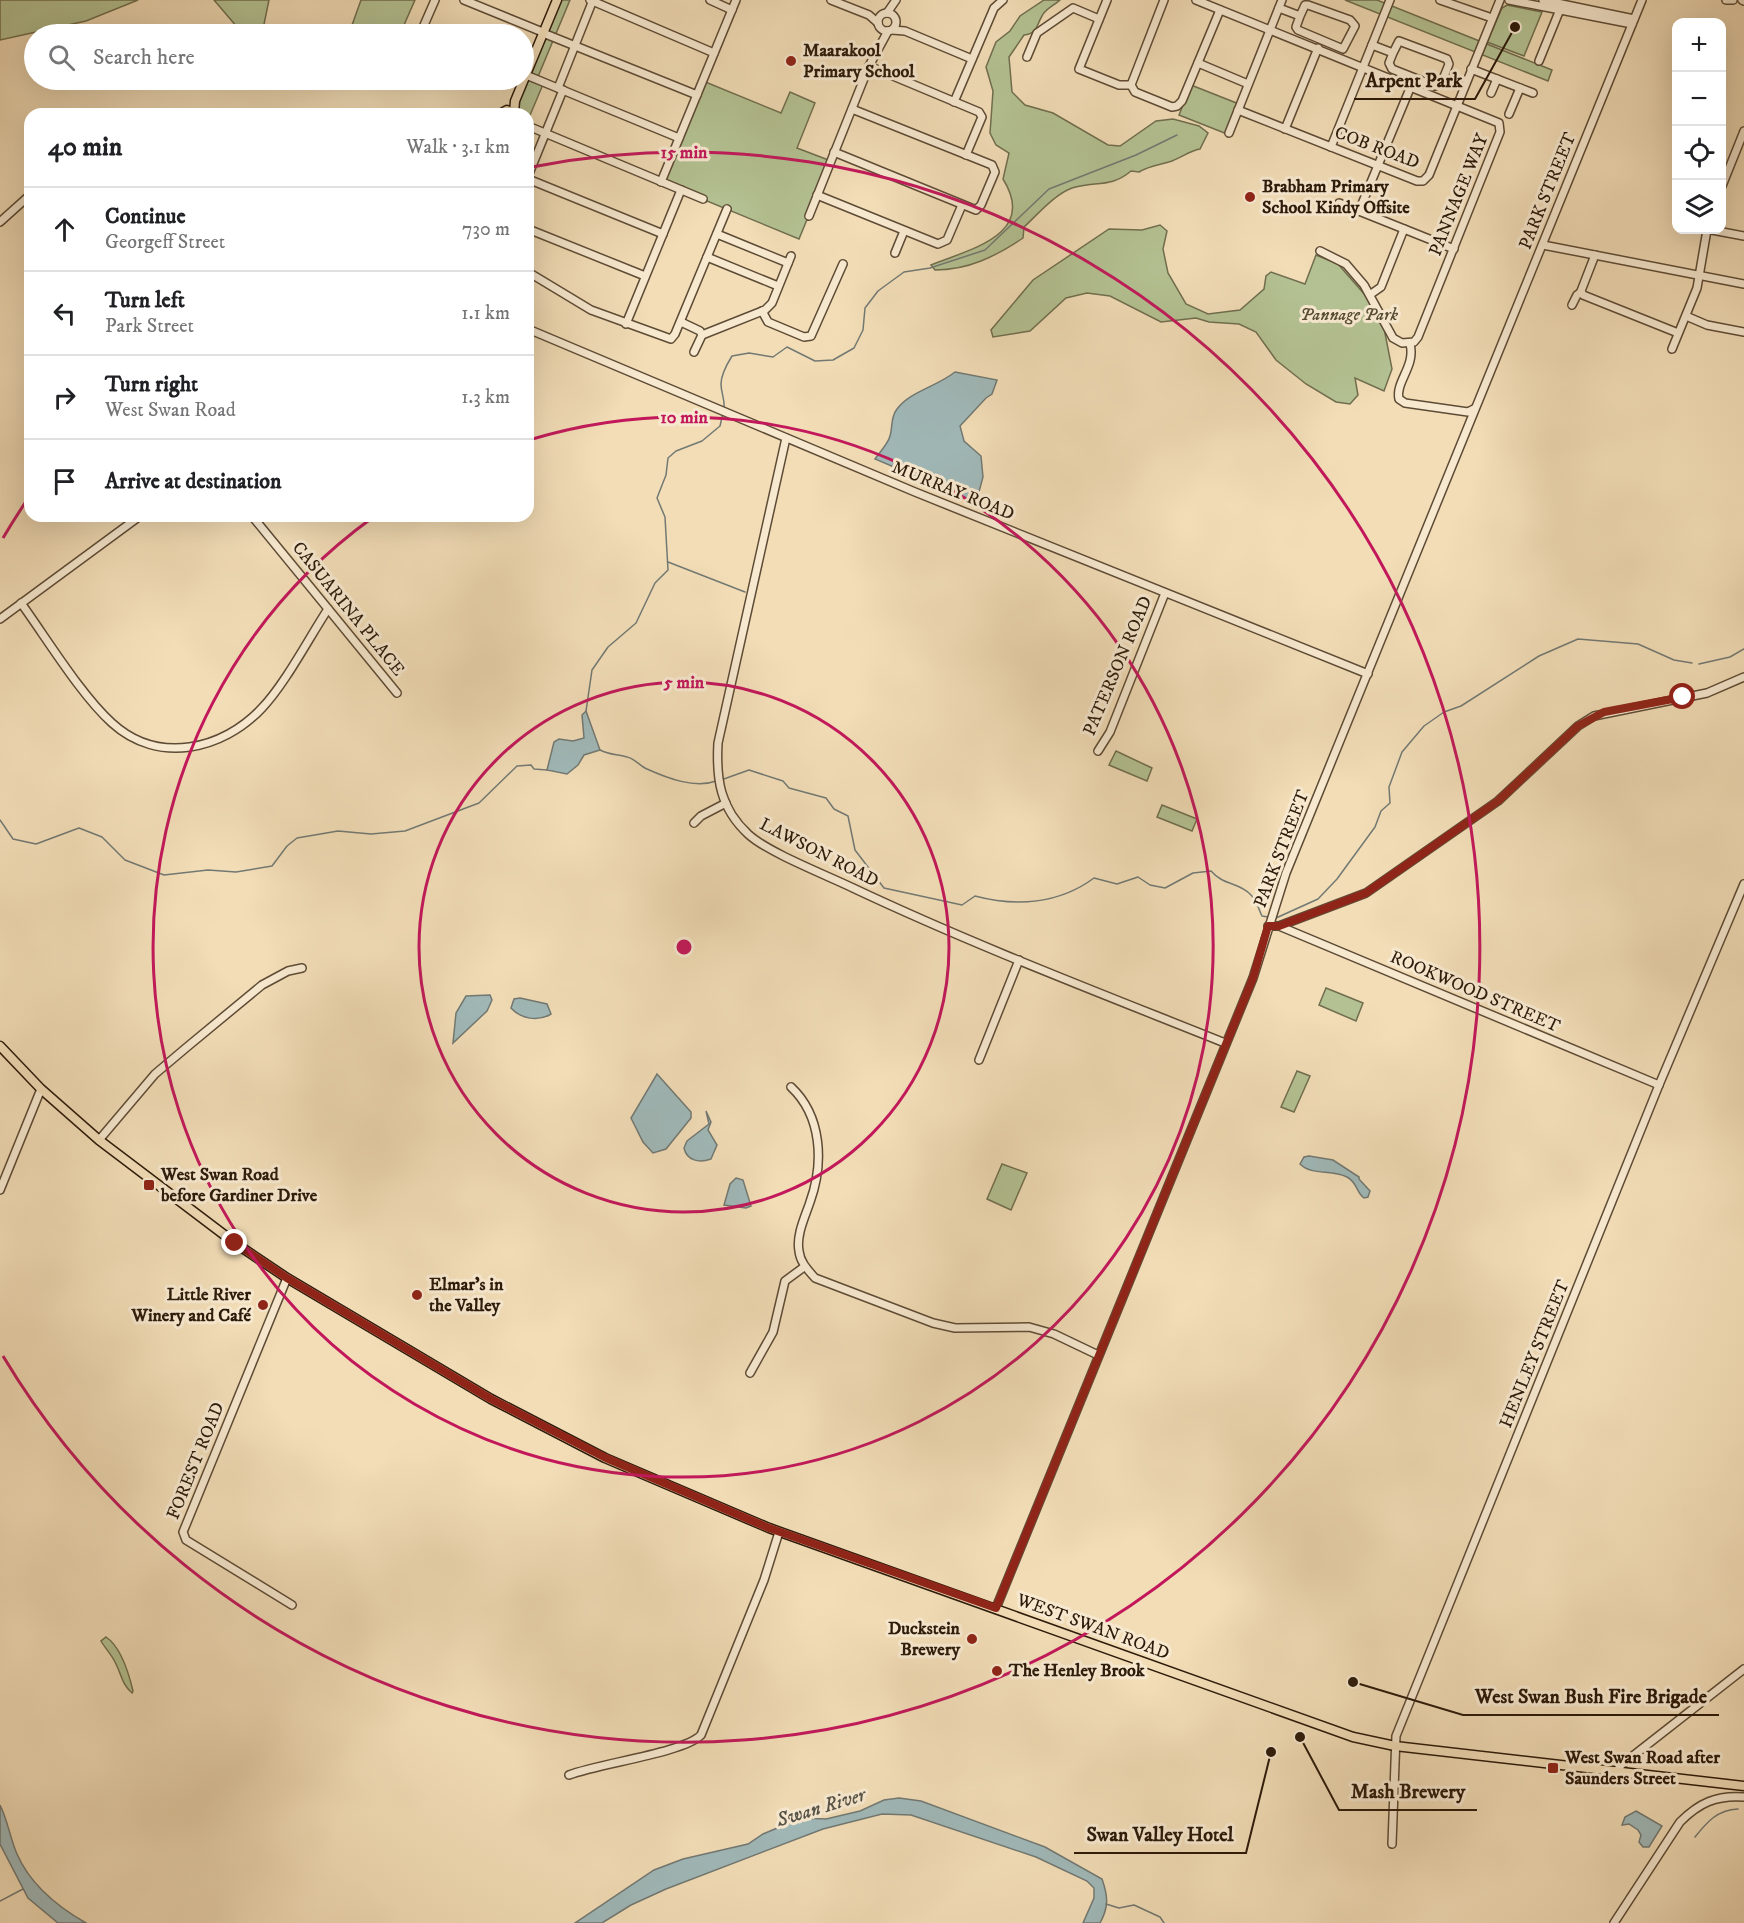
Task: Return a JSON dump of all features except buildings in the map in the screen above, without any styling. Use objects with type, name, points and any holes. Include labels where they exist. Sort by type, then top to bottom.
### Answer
[{"type":"main road","points":[[534,50],[554,0]]},
{"type":"main road","points":[[512,108],[519,90]]},
{"type":"main road","name":"WEST SWAN ROAD","points":[[0,1046],[41,1089],[99,1140],[174,1200],[287,1278],[491,1399],[606,1458],[779,1532],[996,1608],[1062,1635],[1353,1737],[1395,1746],[1744,1786]]},
{"type":"street","points":[[427,24],[435,0]]},
{"type":"street","points":[[464,0],[522,24]]},
{"type":"street","points":[[534,162],[592,0],[714,52]]},
{"type":"street","points":[[710,0],[732,10]]},
{"type":"street","points":[[661,182],[736,0]]},
{"type":"street","points":[[831,0],[869,15],[885,28],[905,31],[972,59]]},
{"type":"street","points":[[954,102],[994,8],[1003,0]]},
{"type":"street","points":[[1107,0],[1079,69],[1119,85],[1131,85]]},
{"type":"street","points":[[1131,85],[1164,0]]},
{"type":"street","name":"PANNAGE WAY","points":[[1196,0],[1496,120],[1501,130],[1418,337],[1410,344]]},
{"type":"street","points":[[1330,147],[1390,0]]},
{"type":"street","points":[[1440,0],[1492,18]]},
{"type":"street","name":"COB ROAD","points":[[1238,110],[1417,181],[1425,180],[1500,0]]},
{"type":"street","points":[[1509,0],[1561,7],[1633,22]]},
{"type":"street","points":[[1543,0],[1561,7]]},
{"type":"street","name":"PARK STREET","points":[[996,1608],[1253,978],[1286,873],[1642,0]]},
{"type":"street","points":[[1726,0],[1733,0]]},
{"type":"street","points":[[808,216],[885,28],[885,14],[895,1]]},
{"type":"street","points":[[895,1],[896,20]]},
{"type":"street","points":[[1229,133],[1281,4],[1300,16]]},
{"type":"street","points":[[1305,5],[1308,5],[1354,23],[1346,48],[1343,49],[1298,30],[1296,27],[1300,16],[1305,5]]},
{"type":"street","points":[[1539,61],[1561,7]]},
{"type":"street","points":[[1027,57],[1037,33],[1073,8],[1099,19]]},
{"type":"street","points":[[1131,85],[1135,92],[1172,107],[1177,106],[1220,9]]},
{"type":"street","points":[[869,15],[885,14],[896,20],[905,31]]},
{"type":"street","points":[[885,28],[896,20]]},
{"type":"street","points":[[534,29],[697,95]]},
{"type":"street","points":[[1399,41],[1447,59],[1449,64],[1441,84],[1435,86],[1392,69],[1389,63],[1393,53],[1399,41]]},
{"type":"street","points":[[1372,45],[1393,53]]},
{"type":"street","points":[[1285,129],[1318,48]]},
{"type":"street","points":[[1198,63],[1248,84]]},
{"type":"street","points":[[869,66],[981,114],[966,155]]},
{"type":"street","points":[[1471,69],[1533,93]]},
{"type":"street","points":[[534,79],[679,138]]},
{"type":"street","points":[[1491,93],[1497,79]]},
{"type":"street","points":[[1359,211],[1411,86]]},
{"type":"street","points":[[1509,114],[1520,88]]},
{"type":"street","points":[[834,152],[972,209],[979,208],[995,170],[992,165],[852,109]]},
{"type":"street","points":[[534,129],[703,200]]},
{"type":"street","points":[[1724,180],[1744,130]]},
{"type":"street","points":[[534,180],[663,234]]},
{"type":"street","points":[[626,324],[681,190]]},
{"type":"street","points":[[817,195],[938,244],[945,242],[962,205]]},
{"type":"street","points":[[0,222],[24,200]]},
{"type":"street","points":[[1339,203],[1454,249]]},
{"type":"street","points":[[534,276],[583,306],[671,339],[681,322],[727,209]]},
{"type":"street","points":[[1371,294],[1381,287],[1404,229]]},
{"type":"street","points":[[534,230],[645,276]]},
{"type":"street","points":[[895,253],[904,231]]},
{"type":"street","points":[[1726,233],[1744,236]]},
{"type":"street","points":[[694,352],[702,335],[762,311],[772,303],[790,259],[717,234]]},
{"type":"street","points":[[1672,349],[1699,276],[1706,234]]},
{"type":"street","points":[[1543,245],[1744,285]]},
{"type":"street","points":[[1320,251],[1346,264],[1371,294],[1393,338],[1410,344],[1412,359],[1398,395],[1399,399],[1468,412],[1474,410]]},
{"type":"street","points":[[1572,305],[1581,292],[1595,255]]},
{"type":"street","points":[[707,257],[778,286]]},
{"type":"street","points":[[762,311],[768,322],[804,337],[811,336],[843,264]]},
{"type":"street","points":[[1581,292],[1678,333]]},
{"type":"street","points":[[1686,316],[1707,325],[1744,332]]},
{"type":"street","points":[[681,322],[697,329],[702,335]]},
{"type":"street","name":"MURRAY ROAD","points":[[534,332],[786,438],[1368,674]]},
{"type":"street","name":"PARK STREET","points":[[1466,435],[1482,394]]},
{"type":"street","name":"LAWSON ROAD","points":[[786,438],[717,743],[716,774],[726,803],[747,834],[760,843],[899,909],[1225,1043]]},
{"type":"street","points":[[0,619],[132,522]]},
{"type":"street","name":"CASUARINA PLACE","points":[[257,522],[398,693]]},
{"type":"street","name":"PATERSON ROAD","points":[[1098,751],[1110,732],[1165,593]]},
{"type":"street","points":[[21,603],[112,724],[131,737],[183,750],[222,739],[244,725],[263,707],[328,609]]},
{"type":"street","points":[[1268,926],[1279,926],[1366,893],[1498,801],[1578,726],[1594,716],[1707,693],[1744,677]]},
{"type":"street","points":[[694,823],[701,816],[726,803]]},
{"type":"street","name":"HENLEY STREET","points":[[1392,1844],[1396,1737],[1659,1085],[1744,884]]},
{"type":"street","name":"ROOKWOOD STREET","points":[[1279,926],[1659,1085]]},
{"type":"street","points":[[979,1060],[1019,960]]},
{"type":"street","points":[[99,1140],[155,1074],[262,985],[288,971],[302,968]]},
{"type":"street","points":[[790,1087],[803,1098],[816,1130],[819,1154],[812,1197],[800,1233],[799,1251],[804,1267],[815,1278],[833,1287],[849,1290],[933,1323],[955,1328],[1029,1327],[1054,1334],[1098,1354]]},
{"type":"street","points":[[0,1190],[41,1089]]},
{"type":"street","points":[[750,1373],[773,1332],[785,1281],[804,1267]]},
{"type":"street","name":"FOREST ROAD","points":[[287,1278],[183,1532],[186,1540],[292,1605]]},
{"type":"street","points":[[569,1775],[603,1764],[690,1744],[702,1735],[764,1581],[779,1532]]},
{"type":"street","points":[[1616,1773],[1620,1766],[1744,1669]]},
{"type":"street","points":[[1614,1923],[1680,1822],[1693,1809],[1719,1797],[1744,1797]]},
{"type":"green space","points":[[0,0],[138,0],[86,21],[72,24],[24,24],[24,35],[0,40]]},
{"type":"green space","points":[[214,0],[269,0],[264,24],[234,24]]},
{"type":"green space","points":[[361,0],[415,0],[404,24],[352,24]]},
{"type":"green space","points":[[557,0],[570,0],[537,79],[544,82],[533,108],[515,108],[520,90],[534,90],[534,56]]},
{"type":"green space","points":[[1044,0],[1060,0],[1043,14],[1034,31],[1024,35],[1009,57],[1012,92],[1025,105],[1053,113],[1108,145],[1120,146],[1156,121],[1173,119],[1199,126],[1208,133],[1200,149],[1176,159],[1139,172],[1131,171],[1110,182],[1072,188],[1059,195],[1024,227],[1023,238],[1003,251],[971,265],[935,270],[931,265],[980,246],[995,237],[1006,227],[1012,214],[1012,198],[1003,179],[1009,153],[996,145],[990,133],[993,91],[986,67],[996,42],[1010,31],[1020,16]]},
{"type":"green space","points":[[1345,0],[1377,0],[1552,70],[1548,81]]},
{"type":"green space","points":[[1507,5],[1542,12],[1524,56],[1487,42],[1502,8]]},
{"type":"green space","points":[[703,81],[781,113],[790,92],[815,103],[797,148],[831,161],[799,239],[661,182]]},
{"type":"green space","points":[[1191,85],[1239,104],[1227,134],[1179,115]]},
{"type":"green space","name":"Pannage Park","points":[[1160,225],[1167,231],[1163,249],[1168,273],[1186,304],[1208,314],[1240,310],[1264,289],[1266,276],[1271,272],[1305,284],[1316,255],[1338,264],[1366,296],[1384,328],[1392,369],[1384,391],[1355,378],[1358,395],[1350,404],[1336,402],[1306,384],[1276,360],[1256,332],[1239,324],[1209,322],[1196,318],[1161,322],[1110,296],[1087,293],[1066,298],[1030,331],[993,337],[991,330],[1033,280],[1109,229],[1142,230]]},
{"type":"green space","points":[[1116,751],[1152,768],[1147,781],[1109,765]]},
{"type":"green space","points":[[1162,805],[1197,819],[1192,831],[1157,817]]},
{"type":"green space","points":[[1326,988],[1363,1003],[1356,1021],[1319,1005]]},
{"type":"green space","points":[[1297,1071],[1310,1076],[1294,1112],[1281,1107]]},
{"type":"green space","points":[[1002,1164],[1027,1173],[1011,1210],[987,1199]]},
{"type":"green space","points":[[106,1637],[116,1647],[124,1661],[132,1693],[101,1641]]},
{"type":"water","points":[[955,372],[997,380],[992,394],[960,426],[964,441],[981,456],[983,477],[977,499],[971,500],[875,459],[889,439],[893,416],[897,409],[916,393]]},
{"type":"water","points":[[586,711],[600,750],[584,755],[578,765],[567,774],[547,770],[554,742],[559,739],[573,741],[584,738],[582,715]]},
{"type":"water","points":[[490,995],[492,1000],[487,1011],[453,1043],[456,1013],[466,996]]},
{"type":"water","points":[[520,998],[547,1004],[551,1014],[535,1019],[520,1015],[511,1008],[514,999]]},
{"type":"water","points":[[657,1074],[691,1112],[691,1118],[666,1149],[653,1153],[643,1142],[631,1118]]},
{"type":"water","points":[[706,1111],[711,1122],[708,1130],[717,1145],[711,1159],[698,1161],[688,1156],[684,1148],[687,1141],[709,1124]]},
{"type":"water","points":[[1304,1157],[1333,1160],[1359,1177],[1370,1191],[1368,1197],[1361,1196],[1353,1182],[1347,1177],[1305,1168],[1300,1164]]},
{"type":"water","points":[[736,1178],[743,1180],[751,1206],[746,1208],[724,1205],[730,1184]]},
{"type":"water","name":"Swan River","points":[[899,1798],[921,1801],[1045,1847],[1102,1879],[1107,1901],[1100,1923],[1083,1923],[1094,1898],[1094,1888],[1087,1881],[1036,1857],[911,1815],[882,1814],[823,1829],[666,1889],[631,1905],[602,1923],[575,1923],[654,1870],[683,1859],[748,1844],[763,1834],[801,1818],[826,1819],[860,1811],[884,1800]]},
{"type":"water","points":[[0,1805],[17,1854],[29,1875],[55,1902],[86,1923],[58,1923],[28,1898],[0,1844]]},
{"type":"water","points":[[1636,1811],[1662,1826],[1649,1847],[1643,1847],[1639,1842],[1641,1835],[1638,1830],[1629,1824],[1622,1825],[1625,1817]]},
{"type":"waterway","points":[[724,408],[721,380],[732,356],[749,353],[773,357],[787,347],[815,361],[833,360],[854,348],[863,330],[865,308],[878,291],[904,272],[930,268],[985,250],[1049,189],[1136,155],[1177,135]]},
{"type":"waterway","points":[[586,711],[592,670],[608,647],[636,623],[655,583],[668,570],[665,517],[657,498],[666,475],[668,458],[676,451],[702,441],[720,426],[723,413]]},
{"type":"waterway","points":[[668,562],[745,592]]},
{"type":"waterway","points":[[1276,918],[1318,899],[1337,879],[1375,827],[1381,811],[1390,803],[1389,787],[1402,752],[1424,726],[1444,712],[1461,706],[1539,656],[1578,639],[1638,644],[1674,660],[1692,663]]},
{"type":"waterway","points":[[1699,664],[1730,657],[1744,649]]},
{"type":"waterway","points":[[600,750],[630,758],[647,769],[681,781],[699,784],[716,781]]},
{"type":"waterway","points":[[0,820],[13,839],[36,844],[79,828],[102,837],[125,860],[164,875],[208,870],[236,872],[272,866],[287,846],[297,838],[338,831],[371,834],[405,831],[479,803],[517,766],[531,765],[534,769],[547,770]]},
{"type":"waterway","points":[[721,780],[749,770],[783,781],[789,788],[826,798],[834,809],[848,816],[855,850],[884,888],[962,905],[975,896],[1021,902],[1052,898],[1081,887],[1094,878],[1117,884],[1138,877],[1150,885],[1165,888],[1193,873],[1211,871],[1251,895],[1262,916],[1268,917]]},
{"type":"waterway","points":[[1695,1837],[1718,1814],[1738,1809]]},
{"type":"waterway","points":[[0,1901],[23,1889]]},
{"type":"waterway","points":[[1106,1904],[1119,1908],[1134,1905],[1160,1917],[1164,1923]]},
{"type":"place","name":"Arpent Park","points":[[1515,27]]},
{"type":"place","name":"Maarakool Primary School","points":[[791,61]]},
{"type":"place","name":"Brabham Primary School Kindy Offsite","points":[[1250,197]]},
{"type":"place","name":"West Swan Road before Gardiner Drive","points":[[149,1185]]},
{"type":"place","name":"Elmar's in the Valley","points":[[417,1295]]},
{"type":"place","name":"Little River Winery and Café","points":[[263,1305]]},
{"type":"place","name":"Duckstein Brewery","points":[[972,1639]]},
{"type":"place","name":"The Henley Brook","points":[[997,1671]]},
{"type":"place","name":"West Swan Bush Fire Brigade","points":[[1353,1682]]},
{"type":"place","name":"Mash Brewery","points":[[1300,1737]]},
{"type":"place","name":"Swan Valley Hotel","points":[[1271,1752]]},
{"type":"place","name":"West Swan Road after Saunders Street","points":[[1553,1768]]},
{"type":"route","points":[[235,1243],[287,1278],[491,1399],[606,1458],[769,1528],[996,1608],[1253,978],[1268,926],[1279,926],[1353,900],[1366,893],[1498,801],[1578,726],[1594,716],[1604,712],[1683,697]]}]
